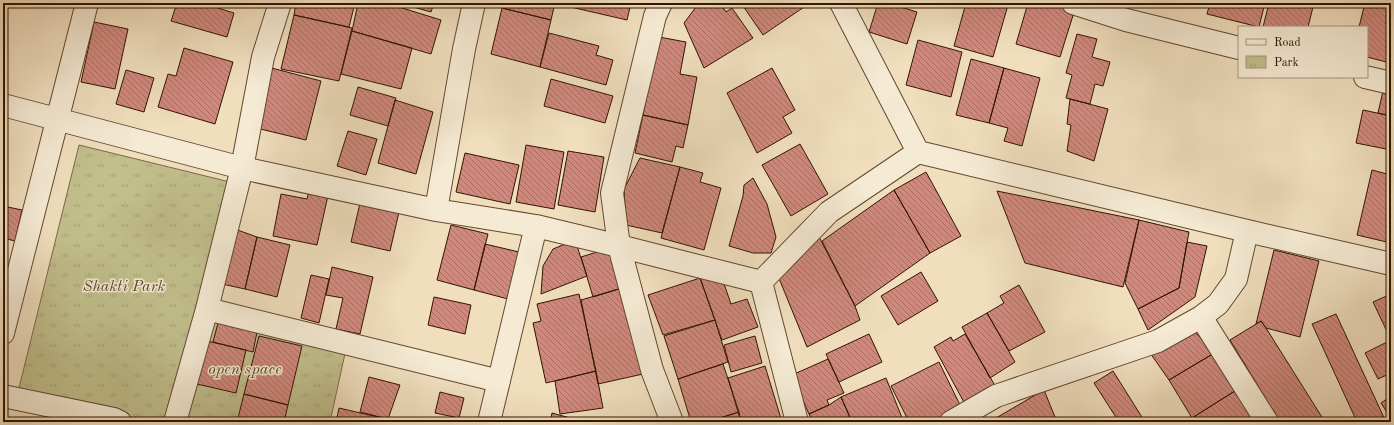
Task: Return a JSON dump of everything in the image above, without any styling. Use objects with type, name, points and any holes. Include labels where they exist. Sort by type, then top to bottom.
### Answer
[{"type":"street","points":[[3,333],[7,300],[57,120],[87,3]]},
{"type":"street","points":[[174,422],[207,309],[242,168],[263,57],[280,3]]},
{"type":"street","points":[[436,210],[464,49],[474,3]]},
{"type":"street","points":[[661,3],[655,16],[612,193],[619,246],[652,370],[672,422]]},
{"type":"street","points":[[841,3],[918,152]]},
{"type":"street","points":[[1073,3],[1126,20],[1238,48]]},
{"type":"street","points":[[1368,78],[1391,83]]},
{"type":"street","points":[[3,105],[242,168],[436,210],[536,226],[761,282]]},
{"type":"street","points":[[761,282],[829,212],[918,152],[1391,264]]},
{"type":"street","points":[[490,422],[536,226]]},
{"type":"street","points":[[951,422],[996,396],[1158,341],[1201,317],[1218,304],[1236,279],[1247,231]]},
{"type":"street","points":[[761,282],[797,422]]},
{"type":"street","points":[[207,309],[499,381]]},
{"type":"street","points":[[1201,317],[1267,422]]},
{"type":"street","points":[[3,396],[114,419],[120,422]]},
{"type":"green space","name":"Shakti Park","points":[[79,145],[230,182],[171,422],[142,422],[18,392]]},
{"type":"green space","name":"open space","points":[[207,309],[348,340],[330,422],[179,422]]},
{"type":"building","points":[[177,3],[202,3],[234,13],[227,37],[171,21]]},
{"type":"building","points":[[296,3],[355,3],[349,27],[294,15]]},
{"type":"building","points":[[358,3],[386,3],[441,20],[431,54],[352,31]]},
{"type":"building","points":[[399,3],[434,3],[431,12]]},
{"type":"building","points":[[503,3],[555,3],[551,20],[502,8]]},
{"type":"building","points":[[563,3],[631,3],[627,20],[562,5]]},
{"type":"building","points":[[699,3],[720,3],[726,12],[732,8],[753,38],[704,68],[684,23]]},
{"type":"building","points":[[741,3],[806,3],[807,5],[763,35]]},
{"type":"building","points":[[878,3],[888,3],[917,12],[907,44],[869,32]]},
{"type":"building","points":[[966,3],[999,3],[1008,5],[993,57],[954,46]]},
{"type":"building","points":[[1028,3],[1054,3],[1075,9],[1060,57],[1016,44]]},
{"type":"building","points":[[1210,3],[1265,3],[1259,26],[1207,14]]},
{"type":"building","points":[[1269,3],[1314,3],[1308,26],[1263,26]]},
{"type":"building","points":[[1365,3],[1391,3],[1386,24],[1391,25],[1390,63],[1368,57],[1368,26],[1359,26]]},
{"type":"building","points":[[1391,7],[1391,25],[1386,24]]},
{"type":"building","points":[[502,8],[551,20],[540,67],[491,54]]},
{"type":"building","points":[[294,15],[352,28],[339,81],[281,69]]},
{"type":"building","points":[[94,22],[128,29],[115,89],[81,82]]},
{"type":"building","points":[[352,31],[412,48],[401,89],[341,74]]},
{"type":"building","points":[[549,33],[599,46],[596,55],[613,60],[606,85],[540,67]]},
{"type":"building","points":[[1077,34],[1097,39],[1092,57],[1110,62],[1103,86],[1095,84],[1090,104],[1066,98],[1072,75],[1066,73]]},
{"type":"building","points":[[659,37],[686,42],[680,74],[697,77],[688,125],[643,115]]},
{"type":"building","points":[[918,40],[962,52],[951,97],[906,85]]},
{"type":"building","points":[[184,48],[233,62],[215,124],[158,107],[168,74],[176,76]]},
{"type":"building","points":[[971,59],[1004,68],[989,123],[956,115]]},
{"type":"building","points":[[268,67],[321,81],[306,140],[252,127]]},
{"type":"building","points":[[772,68],[795,110],[783,117],[792,133],[757,153],[727,93]]},
{"type":"building","points":[[1004,68],[1040,78],[1022,146],[1004,141],[1008,128],[989,123]]},
{"type":"building","points":[[126,70],[154,78],[144,112],[116,104]]},
{"type":"building","points":[[551,79],[613,96],[605,123],[544,106]]},
{"type":"building","points":[[358,87],[396,98],[388,126],[350,115]]},
{"type":"building","points":[[1383,91],[1391,92],[1391,116],[1378,113]]},
{"type":"building","points":[[1070,99],[1108,109],[1094,161],[1067,151],[1071,125],[1067,124]]},
{"type":"building","points":[[395,100],[433,112],[416,174],[378,163]]},
{"type":"building","points":[[1363,110],[1391,116],[1391,150],[1356,143]]},
{"type":"building","points":[[643,115],[688,125],[683,148],[676,146],[672,162],[635,153]]},
{"type":"building","points":[[348,131],[377,139],[366,175],[337,166]]},
{"type":"building","points":[[800,144],[828,194],[791,216],[762,165]]},
{"type":"building","points":[[526,145],[564,152],[554,209],[516,202]]},
{"type":"building","points":[[568,151],[604,157],[595,212],[558,205]]},
{"type":"building","points":[[465,153],[519,165],[510,204],[456,192]]},
{"type":"building","points":[[640,158],[680,167],[662,233],[626,225],[624,189]]},
{"type":"building","points":[[680,167],[703,173],[700,182],[721,188],[704,250],[661,238]]},
{"type":"building","points":[[1372,170],[1391,175],[1391,243],[1357,235]]},
{"type":"building","points":[[926,172],[961,236],[930,253],[894,190]]},
{"type":"building","points":[[753,178],[767,204],[776,237],[771,253],[753,253],[729,246],[743,196],[744,185]]},
{"type":"building","points":[[310,187],[329,191],[317,245],[273,236],[281,194],[307,199]]},
{"type":"building","points":[[894,190],[930,253],[855,306],[822,241]]},
{"type":"building","points":[[997,191],[1139,220],[1123,287],[1025,263]]},
{"type":"building","points":[[360,203],[399,212],[390,251],[351,242]]},
{"type":"building","points":[[3,206],[22,210],[15,241],[3,238]]},
{"type":"building","points":[[1139,220],[1189,232],[1179,288],[1138,309],[1125,283]]},
{"type":"building","points":[[451,225],[488,234],[474,290],[437,280]]},
{"type":"building","points":[[232,228],[257,237],[245,289],[222,284]]},
{"type":"building","points":[[817,233],[855,306],[860,320],[807,347],[776,271]]},
{"type":"building","points":[[257,237],[290,245],[277,297],[245,289]]},
{"type":"building","points":[[575,240],[587,276],[541,294],[543,266],[553,249]]},
{"type":"building","points":[[1187,242],[1207,246],[1195,297],[1148,330],[1138,309],[1179,288]]},
{"type":"building","points":[[485,244],[519,252],[508,299],[474,290]]},
{"type":"building","points":[[610,248],[622,288],[593,297],[581,257]]},
{"type":"building","points":[[1274,250],[1319,261],[1300,337],[1266,328],[1261,321],[1256,324]]},
{"type":"building","points":[[3,256],[7,257],[3,269]]},
{"type":"building","points":[[332,267],[373,277],[360,334],[336,329],[343,298],[326,295]]},
{"type":"building","points":[[3,269],[7,270],[5,282],[3,281]]},
{"type":"building","points":[[720,272],[731,304],[747,299],[758,327],[722,340],[700,278]]},
{"type":"building","points":[[921,272],[938,301],[898,325],[881,296]]},
{"type":"building","points":[[311,275],[329,279],[319,323],[301,318]]},
{"type":"building","points":[[700,278],[715,320],[663,335],[648,295]]},
{"type":"building","points":[[1019,285],[1045,332],[1009,351],[987,313],[1004,303],[1000,296]]},
{"type":"building","points":[[622,288],[643,374],[598,384],[581,300]]},
{"type":"building","points":[[579,294],[596,371],[546,383],[533,323],[541,321],[537,304]]},
{"type":"building","points":[[1391,294],[1391,340],[1373,302]]},
{"type":"building","points":[[434,297],[471,305],[465,334],[428,325]]},
{"type":"building","points":[[987,313],[1015,362],[990,378],[962,327]]},
{"type":"building","points":[[1336,314],[1386,422],[1357,422],[1312,324]]},
{"type":"building","points":[[715,320],[728,362],[678,379],[664,336]]},
{"type":"building","points":[[1261,321],[1325,422],[1280,422],[1230,340]]},
{"type":"building","points":[[218,323],[257,332],[253,352],[213,342]]},
{"type":"building","points":[[1191,329],[1216,352],[1169,380],[1148,350]]},
{"type":"building","points":[[869,334],[882,362],[839,382],[826,354]]},
{"type":"building","points":[[965,334],[997,389],[966,406],[934,347],[951,337],[953,341]]},
{"type":"building","points":[[259,336],[302,346],[288,405],[244,394]]},
{"type":"building","points":[[755,336],[762,363],[731,372],[724,345]]},
{"type":"building","points":[[1391,340],[1391,373],[1378,379],[1365,353]]},
{"type":"building","points":[[207,341],[246,350],[236,393],[197,384]]},
{"type":"building","points":[[1216,352],[1238,389],[1192,418],[1169,380]]},
{"type":"building","points":[[828,359],[844,393],[827,400],[829,405],[809,414],[792,375]]},
{"type":"building","points":[[939,362],[961,407],[931,422],[909,422],[891,386]]},
{"type":"building","points":[[723,364],[739,412],[707,422],[691,422],[678,379]]},
{"type":"building","points":[[765,366],[782,422],[741,422],[728,378]]},
{"type":"building","points":[[596,371],[603,408],[560,414],[555,381]]},
{"type":"building","points":[[1113,371],[1145,422],[1119,422],[1094,383]]},
{"type":"building","points":[[369,377],[400,385],[388,419],[360,412]]},
{"type":"building","points":[[886,378],[903,420],[899,422],[852,422],[841,397]]},
{"type":"building","points":[[1238,389],[1255,421],[1194,422],[1192,418]]},
{"type":"building","points":[[1044,390],[1057,422],[998,422],[996,418]]},
{"type":"building","points":[[440,392],[464,398],[459,418],[435,413]]},
{"type":"building","points":[[244,394],[288,405],[284,422],[237,422]]},
{"type":"building","points":[[1391,396],[1391,416],[1390,417],[1381,403]]},
{"type":"building","points":[[841,397],[852,422],[813,422],[809,414],[829,405]]},
{"type":"building","points":[[339,408],[378,417],[377,422],[336,422]]},
{"type":"building","points":[[739,412],[741,422],[707,422]]},
{"type":"building","points":[[552,413],[581,421],[581,422],[550,422]]},
{"type":"building","points":[[49,415],[83,422],[48,422]]},
{"type":"building","points":[[378,417],[398,422],[377,422]]}]
